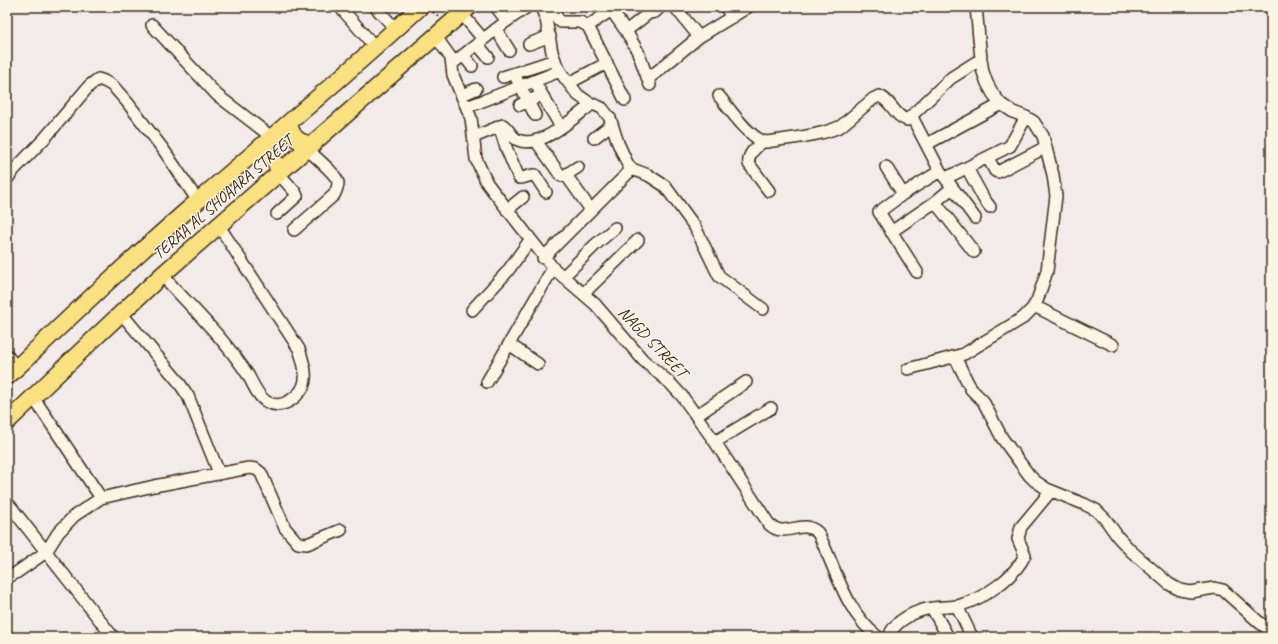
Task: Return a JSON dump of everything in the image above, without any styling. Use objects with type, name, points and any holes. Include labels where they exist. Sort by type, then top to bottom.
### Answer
[{"type":"highway","name":"TERAA AL SHOAARA STREET","points":[[11,372],[76,310],[198,200],[273,138],[376,48],[396,29],[413,9]]},
{"type":"highway","name":"TERAA AL SHOAARA STREET","points":[[7,422],[162,275],[466,10]]},
{"type":"highway","points":[[289,123],[290,129],[296,139],[310,146]]},
{"type":"highway","points":[[260,149],[266,151],[275,161],[279,174]]},
{"type":"street","points":[[340,7],[376,48]]},
{"type":"street","points":[[375,7],[396,29]]},
{"type":"street","points":[[496,7],[507,21]]},
{"type":"street","points":[[452,64],[496,29],[527,7]]},
{"type":"street","points":[[541,7],[546,19],[554,60],[560,71],[582,99],[602,108],[612,124],[625,160],[632,169],[648,175],[665,186],[695,227],[719,276],[763,309]]},
{"type":"street","points":[[553,7],[557,18],[561,22],[580,22],[588,26],[625,100]]},
{"type":"street","points":[[626,31],[650,12],[655,12],[660,7]]},
{"type":"street","points":[[675,7],[699,37]]},
{"type":"street","points":[[725,7],[733,17]]},
{"type":"street","points":[[588,26],[612,8],[638,52],[649,82],[699,37],[733,17],[746,7]]},
{"type":"street","points":[[908,369],[955,358],[1023,318],[1034,306],[1047,271],[1056,196],[1053,175],[1046,147],[1043,136],[1034,122],[1013,112],[1001,104],[987,83],[983,72],[981,59],[976,7]]},
{"type":"street","points":[[466,10],[488,57]]},
{"type":"street","points":[[152,25],[217,95],[273,138]]},
{"type":"street","points":[[496,29],[509,50]]},
{"type":"street","points":[[528,44],[550,36]]},
{"type":"street","name":"NAGD STREET","points":[[436,37],[450,55],[453,74],[471,118],[474,137],[474,151],[478,166],[487,183],[552,268],[598,308],[646,364],[678,391],[715,442],[772,528],[781,531],[806,527],[814,530],[818,534],[852,606],[865,626],[878,637]]},
{"type":"street","points":[[463,55],[472,66]]},
{"type":"street","points":[[769,191],[748,161],[751,152],[763,141],[831,131],[841,126],[873,99],[879,96],[885,99],[905,120],[907,120],[912,117],[948,81],[981,59]]},
{"type":"street","points":[[535,115],[524,104],[520,87],[508,75],[554,60]]},
{"type":"street","points":[[569,82],[606,63]]},
{"type":"street","points":[[467,107],[560,71]]},
{"type":"street","points":[[7,179],[45,138],[89,86],[98,79],[104,80],[113,86],[127,102],[163,149],[198,200]]},
{"type":"street","points":[[534,81],[561,127]]},
{"type":"street","points":[[462,95],[476,88]]},
{"type":"street","points":[[524,104],[542,95]]},
{"type":"street","points":[[719,96],[750,132],[763,141]]},
{"type":"street","points":[[474,137],[504,125],[512,136],[519,140],[524,142],[536,141],[561,127],[592,104]]},
{"type":"street","points":[[927,144],[1001,104]]},
{"type":"street","points":[[912,117],[943,174],[975,218]]},
{"type":"street","points":[[917,272],[879,212],[903,194],[943,174],[966,168],[1010,146],[1026,117]]},
{"type":"street","points":[[594,138],[612,124]]},
{"type":"street","points":[[499,126],[519,178],[535,175],[546,192]]},
{"type":"street","points":[[536,141],[560,175],[566,175],[578,167]]},
{"type":"street","points":[[294,230],[334,195],[338,183],[310,146]]},
{"type":"street","points":[[988,158],[995,171],[998,172],[1046,147]]},
{"type":"street","points":[[886,167],[903,194]]},
{"type":"street","points":[[966,168],[990,207]]},
{"type":"street","points":[[543,258],[632,169]]},
{"type":"street","points":[[277,214],[297,196],[279,174]]},
{"type":"street","points":[[566,175],[591,210]]},
{"type":"street","points":[[891,232],[936,202],[952,188]]},
{"type":"street","points":[[507,210],[524,197]]},
{"type":"street","points":[[936,202],[974,252]]},
{"type":"street","points":[[162,275],[226,346],[247,374],[259,395],[266,402],[275,405],[287,403],[299,394],[305,383],[305,368],[299,349],[219,226]]},
{"type":"street","points":[[563,277],[595,245],[615,228]]},
{"type":"street","points":[[472,310],[507,272],[530,240]]},
{"type":"street","points":[[583,294],[638,240]]},
{"type":"street","points":[[487,382],[552,268]]},
{"type":"street","points":[[1034,306],[1113,345]]},
{"type":"street","points":[[121,313],[178,381],[188,396],[220,473]]},
{"type":"street","points":[[509,344],[538,364]]},
{"type":"street","points":[[7,355],[11,372]]},
{"type":"street","points":[[955,358],[971,389],[983,401],[998,432],[1032,479],[1051,491],[1096,510],[1131,551],[1169,584],[1180,590],[1191,592],[1214,588],[1223,590],[1271,631]]},
{"type":"street","points":[[696,416],[746,382]]},
{"type":"street","points":[[33,397],[101,498]]},
{"type":"street","points":[[715,442],[771,408]]},
{"type":"street","points":[[7,578],[16,574],[46,552],[58,533],[74,516],[101,498],[154,486],[249,468],[256,469],[261,473],[285,528],[298,543],[307,544],[341,530]]},
{"type":"street","points":[[889,637],[893,629],[904,619],[918,612],[932,608],[965,604],[989,591],[1012,574],[1025,556],[1018,539],[1021,527],[1051,491]]},
{"type":"street","points":[[7,502],[113,637]]},
{"type":"street","points":[[957,606],[972,637]]},
{"type":"street","points":[[932,608],[948,637]]}]
